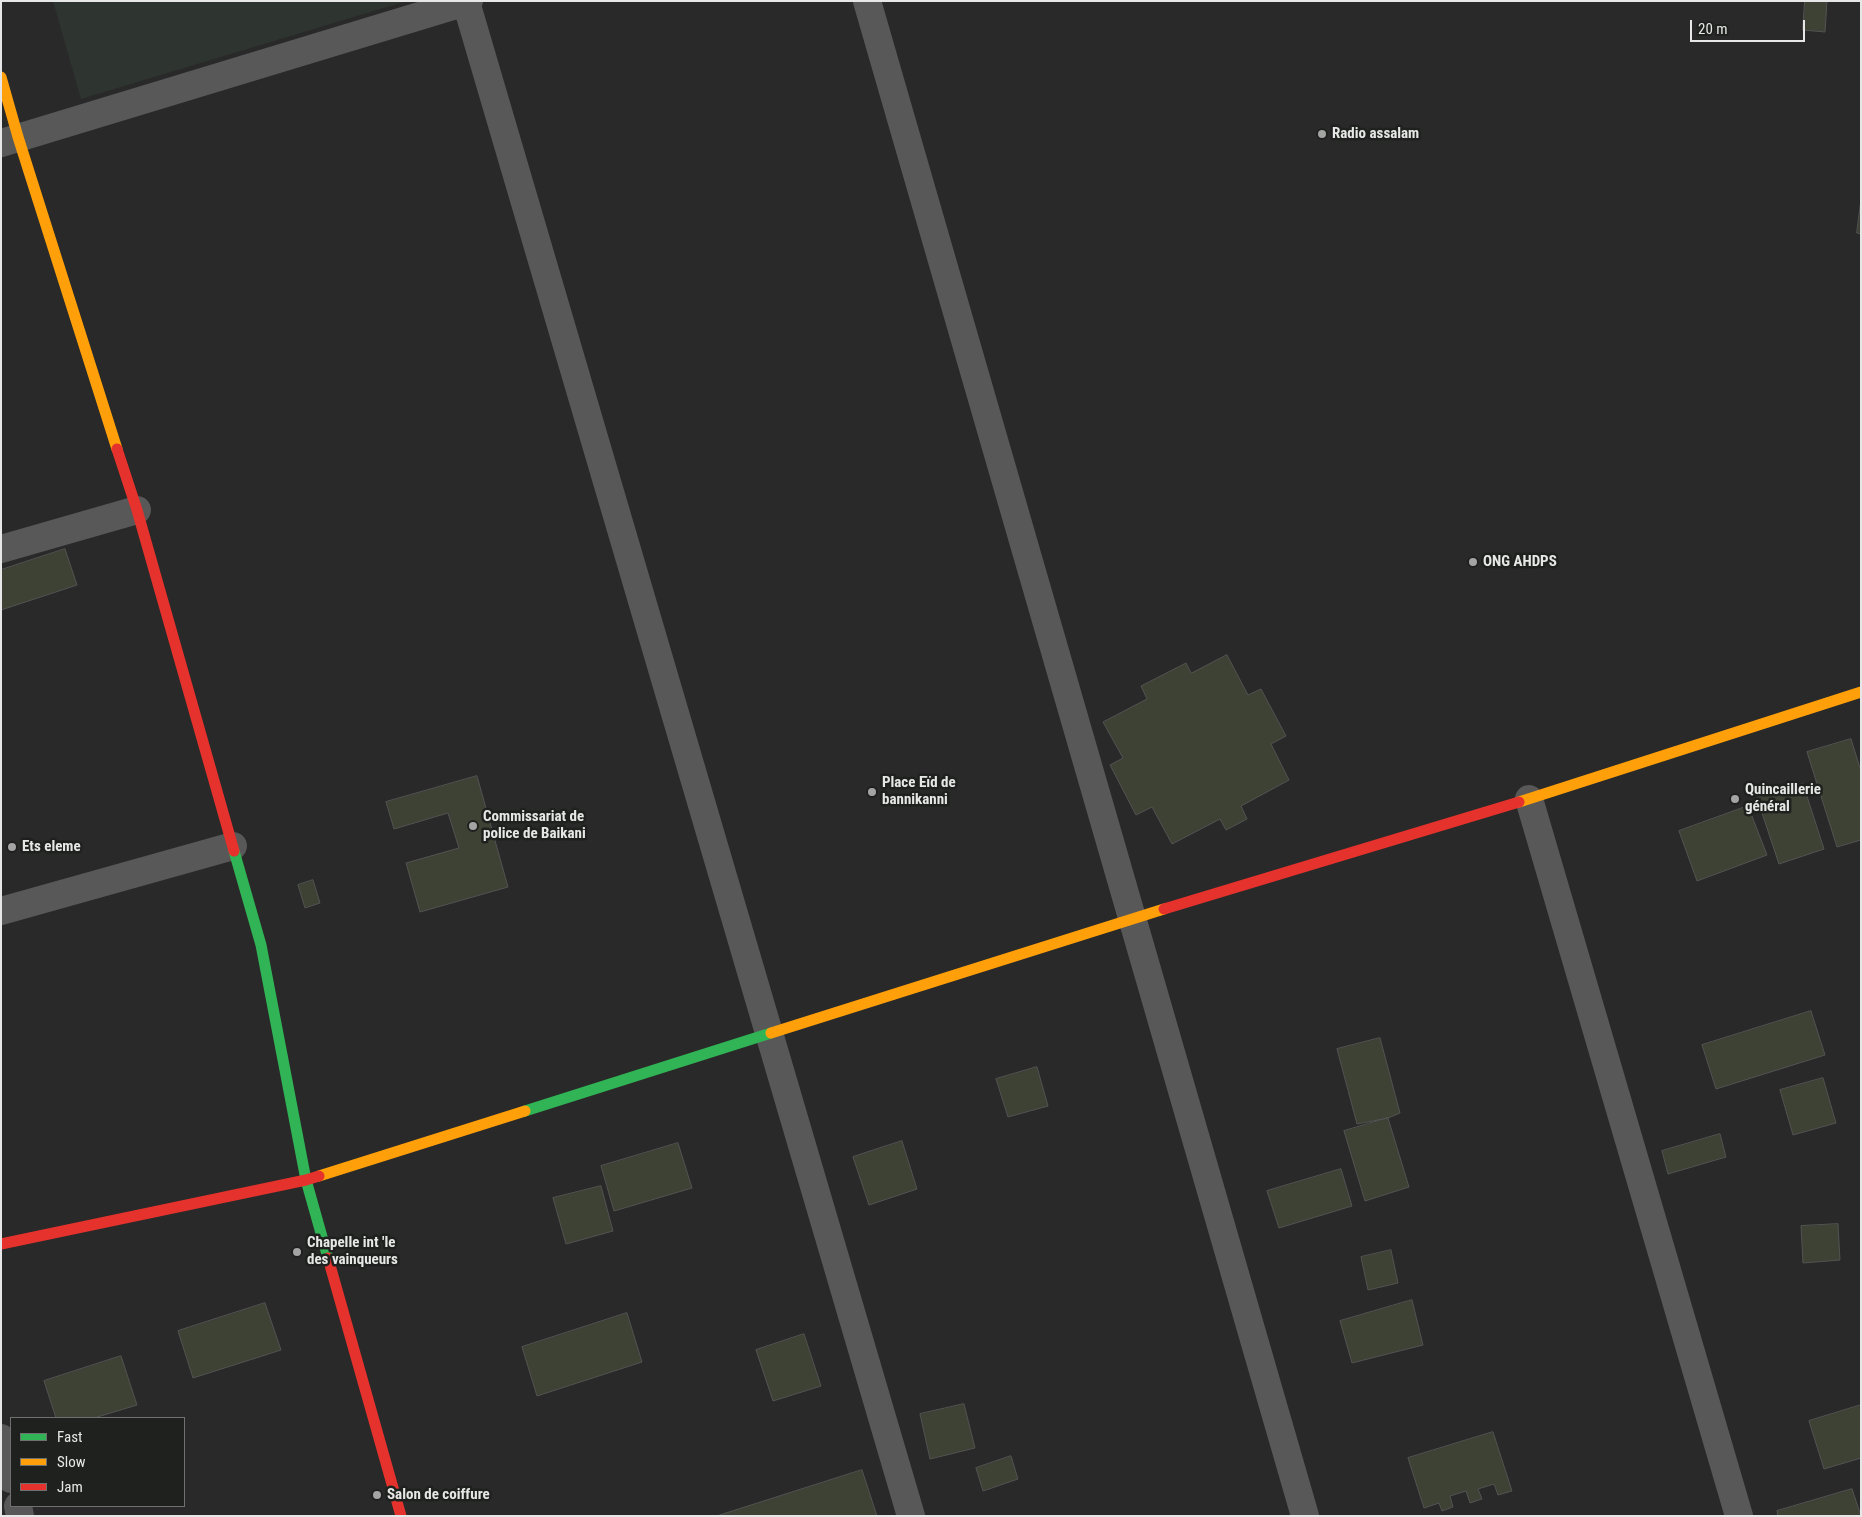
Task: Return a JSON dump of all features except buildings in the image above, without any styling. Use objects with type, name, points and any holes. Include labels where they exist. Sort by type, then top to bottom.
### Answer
[{"type":"street","points":[[867,1],[1305,1516]]},
{"type":"street","points":[[10,140],[468,2],[911,1516]]},
{"type":"street","points":[[1,77],[10,140],[137,510],[261,945],[306,1180],[401,1516]]},
{"type":"street","points":[[1,549],[137,510]]},
{"type":"street","points":[[1,1244],[306,1180],[1132,919],[1529,799],[1861,692]]},
{"type":"street","points":[[1529,799],[1738,1516]]},
{"type":"street","points":[[1,911],[233,846]]},
{"type":"street","points":[[1,1438],[10,1475]]},
{"type":"shaded area","points":[[53,1],[407,1],[81,99]]},
{"type":"traffic: fast","points":[[234,851],[261,945],[306,1180],[328,1258]]},
{"type":"traffic: fast","points":[[525,1111],[771,1033]]},
{"type":"traffic: slow","points":[[1,77],[18,137],[117,449]]},
{"type":"traffic: slow","points":[[1519,802],[1861,692]]},
{"type":"traffic: slow","points":[[771,1033],[1164,909]]},
{"type":"traffic: slow","points":[[319,1176],[525,1111]]},
{"type":"traffic: jam","points":[[117,449],[137,510],[234,851]]},
{"type":"traffic: jam","points":[[1164,909],[1519,802]]},
{"type":"traffic: jam","points":[[1,1244],[319,1176]]},
{"type":"traffic: jam","points":[[328,1258],[401,1516]]},
{"type":"place","name":"Radio assalam","points":[[1322,134]]},
{"type":"place","name":"ONG AHDPS","points":[[1473,562]]},
{"type":"place","name":"Place Eïd de bannikanni","points":[[872,792]]},
{"type":"place","name":"Quincaillerie général","points":[[1735,799]]},
{"type":"place","name":"Commissariat de police de Baikani","points":[[473,826]]},
{"type":"place","name":"Ets eleme","points":[[12,847]]},
{"type":"place","name":"Chapelle int 'le des vainqueurs","points":[[297,1252]]},
{"type":"place","name":"Salon de coiffure","points":[[377,1495]]}]
